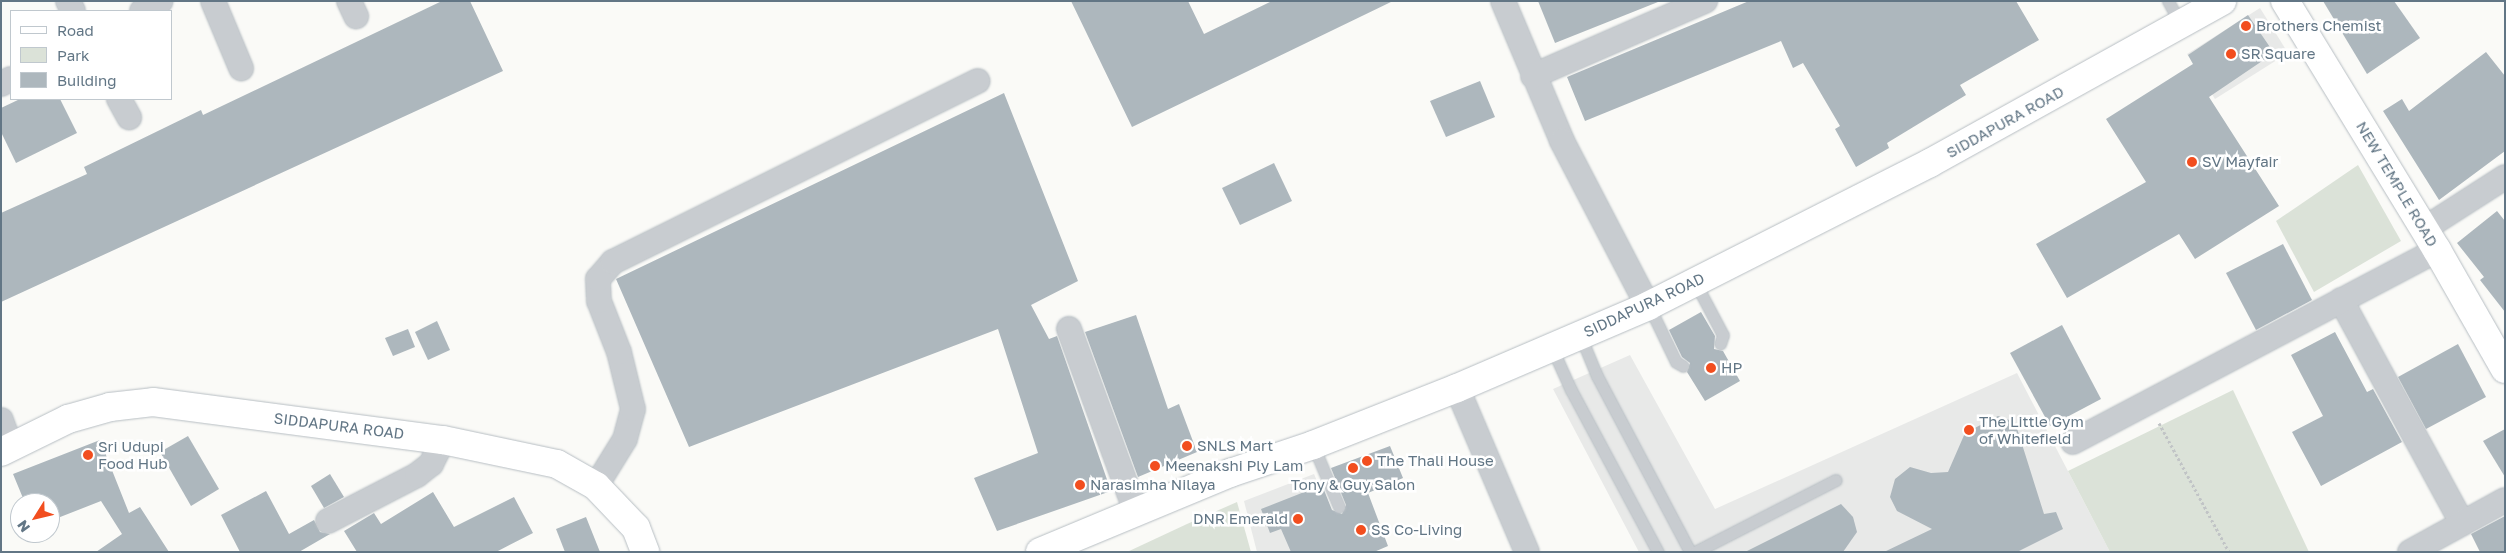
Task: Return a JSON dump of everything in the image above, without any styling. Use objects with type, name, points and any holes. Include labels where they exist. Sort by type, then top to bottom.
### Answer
[{"type":"street","points":[[144,10],[161,1]]},
{"type":"street","points":[[213,1],[241,68]]},
{"type":"street","points":[[1503,1],[1562,141],[1648,306]]},
{"type":"street","points":[[1533,76],[1705,1]]},
{"type":"street","name":"SIDDAPURA ROAD","points":[[1040,552],[1230,473],[1313,445],[1457,388],[1648,306],[1930,163],[2174,13],[2222,1]]},
{"type":"street","name":"NEW TEMPLE ROAD","points":[[2285,1],[2430,240],[2505,369]]},
{"type":"street","points":[[596,486],[625,439],[633,409],[619,352],[599,301],[598,279],[613,262],[977,81]]},
{"type":"street","points":[[2073,442],[2342,300],[2430,240],[2505,177]]},
{"type":"street","points":[[2342,300],[2462,523]]},
{"type":"street","points":[[1069,329],[1136,512]]},
{"type":"street","points":[[1457,388],[1527,552]]},
{"type":"street","name":"SIDDAPURA ROAD","points":[[6,450],[68,419],[110,407],[153,402],[442,440],[557,464],[596,486],[636,528],[644,551]]},
{"type":"street","points":[[1,420],[6,450]]},
{"type":"street","points":[[328,520],[417,475],[431,464],[442,440]]},
{"type":"street","points":[[2410,552],[2505,500]]},
{"type":"lane","points":[[1695,282],[1723,335],[1720,344]]},
{"type":"lane","points":[[1648,306],[1676,362],[1683,366]]},
{"type":"lane","points":[[1580,335],[1597,376],[1690,552]]},
{"type":"lane","points":[[1552,348],[1571,390],[1658,552]]},
{"type":"lane","points":[[1313,445],[1339,507]]},
{"type":"lane","points":[[1695,552],[1836,480]]},
{"type":"path","points":[[2150,401],[2160,425],[2229,552]]},
{"type":"shaded area","name":"SR Square","points":[[2260,8],[2288,53],[2215,99],[2187,54]]},
{"type":"shaded area","name":"The Little Gym of Whitefield","points":[[1630,355],[1715,509],[2017,373],[2110,552],[1639,552],[1553,389]]},
{"type":"shaded area","name":"DNR Emerald","points":[[1314,474],[1347,552],[1257,552],[1244,501]]},
{"type":"green space","points":[[2358,165],[2401,241],[2314,292],[2276,221]]},
{"type":"green space","points":[[2233,390],[2309,552],[2110,552],[2068,471]]},
{"type":"green space","points":[[1237,502],[1251,552],[1127,552],[1187,524]]},
{"type":"building","points":[[442,1],[470,1],[503,71],[1,302],[1,213],[87,174],[84,167],[201,110],[203,115]]},
{"type":"building","points":[[1071,1],[1188,1],[1204,34],[1272,1],[1393,1],[1132,127]]},
{"type":"building","points":[[1538,1],[1658,1],[1658,2],[1555,43]]},
{"type":"building","points":[[1749,1],[2016,1],[2039,40],[1960,85],[1966,95],[1887,143],[1889,148],[1856,167],[1835,129],[1840,126],[1803,63],[1793,68],[1781,41],[1585,121],[1567,77]]},
{"type":"building","points":[[2323,1],[2394,1],[2420,38],[2367,74]]},
{"type":"building","points":[[2248,15],[2274,53],[2209,97],[2279,206],[2195,259],[2179,234],[2067,298],[2036,244],[2146,182],[2106,119],[2193,64],[2188,55]]},
{"type":"building","points":[[2486,52],[2505,76],[2505,151],[2439,200],[2383,111],[2402,99],[2409,111]]},
{"type":"building","points":[[1480,81],[1495,117],[1446,137],[1430,101]]},
{"type":"building","points":[[1004,93],[1078,281],[1031,305],[1049,339],[1057,336],[1111,491],[997,531],[974,478],[1038,453],[998,329],[689,447],[616,279]]},
{"type":"building","points":[[18,100],[60,100],[77,133],[16,163],[1,132],[1,108]]},
{"type":"building","points":[[1274,163],[1292,201],[1240,225],[1222,188]]},
{"type":"building","points":[[2497,211],[2505,221],[2505,312],[2480,280],[2484,277],[2457,243]]},
{"type":"building","points":[[2283,244],[2312,300],[2256,330],[2226,273]]},
{"type":"building","points":[[1701,312],[1715,336],[1714,349],[1723,351],[1740,381],[1705,401],[1687,372],[1690,363],[1682,357],[1669,330]]},
{"type":"building","points":[[1136,315],[1168,409],[1179,404],[1197,452],[1138,477],[1085,332]]},
{"type":"building","points":[[437,321],[450,350],[428,360],[415,332]]},
{"type":"building","points":[[2062,325],[2101,399],[2050,426],[2010,353]]},
{"type":"building","points":[[408,329],[415,347],[393,356],[385,338]]},
{"type":"building","points":[[2335,332],[2367,392],[2373,389],[2402,442],[2321,486],[2292,432],[2323,416],[2291,355]]},
{"type":"building","points":[[2458,344],[2486,397],[2426,429],[2398,377]]},
{"type":"building","points":[[1998,416],[2015,422],[2044,514],[2056,512],[2063,529],[2017,552],[1884,552],[1932,529],[1897,511],[1890,497],[1895,479],[1910,467],[1931,473],[1948,472],[1965,433]]},
{"type":"building","points":[[2505,429],[2505,477],[2483,441]]},
{"type":"building","points":[[188,436],[219,489],[191,506],[160,452]]},
{"type":"building","points":[[100,440],[129,513],[140,507],[169,552],[96,552],[122,534],[101,501],[60,517],[60,493],[21,493],[13,474]]},
{"type":"building","points":[[1390,446],[1403,478],[1368,493],[1388,546],[1374,552],[1291,552],[1281,529],[1270,533],[1261,509],[1322,485],[1332,510],[1342,514],[1346,505],[1331,468]]},
{"type":"building","points":[[330,474],[344,497],[324,508],[311,486]]},
{"type":"building","points":[[266,491],[289,534],[314,520],[320,532],[330,534],[299,552],[240,552],[221,515]]},
{"type":"building","points":[[433,492],[454,527],[514,497],[533,533],[496,552],[357,552],[344,531],[374,513],[381,524]]},
{"type":"building","points":[[1841,504],[1853,517],[1857,532],[1843,552],[1745,552]]},
{"type":"building","points":[[2505,516],[2505,552],[2480,552],[2471,534]]},
{"type":"building","points":[[586,517],[600,552],[565,552],[556,529]]},
{"type":"place","name":"Brothers Chemist","points":[[2246,26]]},
{"type":"place","name":"SR Square","points":[[2231,54]]},
{"type":"place","name":"SV Mayfair","points":[[2192,162]]},
{"type":"place","name":"HP","points":[[1711,368]]},
{"type":"place","name":"The Little Gym of Whitefield","points":[[1969,430]]},
{"type":"place","name":"SNLS Mart","points":[[1187,446]]},
{"type":"place","name":"Sri Udupi Food Hub","points":[[88,455]]},
{"type":"place","name":"The Thali House","points":[[1367,461]]},
{"type":"place","name":"Meenakshi Ply Lam","points":[[1155,466]]},
{"type":"place","name":"Tony & Guy Salon","points":[[1353,468]]},
{"type":"place","name":"Narasimha Nilaya","points":[[1080,485]]},
{"type":"place","name":"DNR Emerald","points":[[1298,519]]},
{"type":"place","name":"SS Co-Living","points":[[1361,530]]}]
